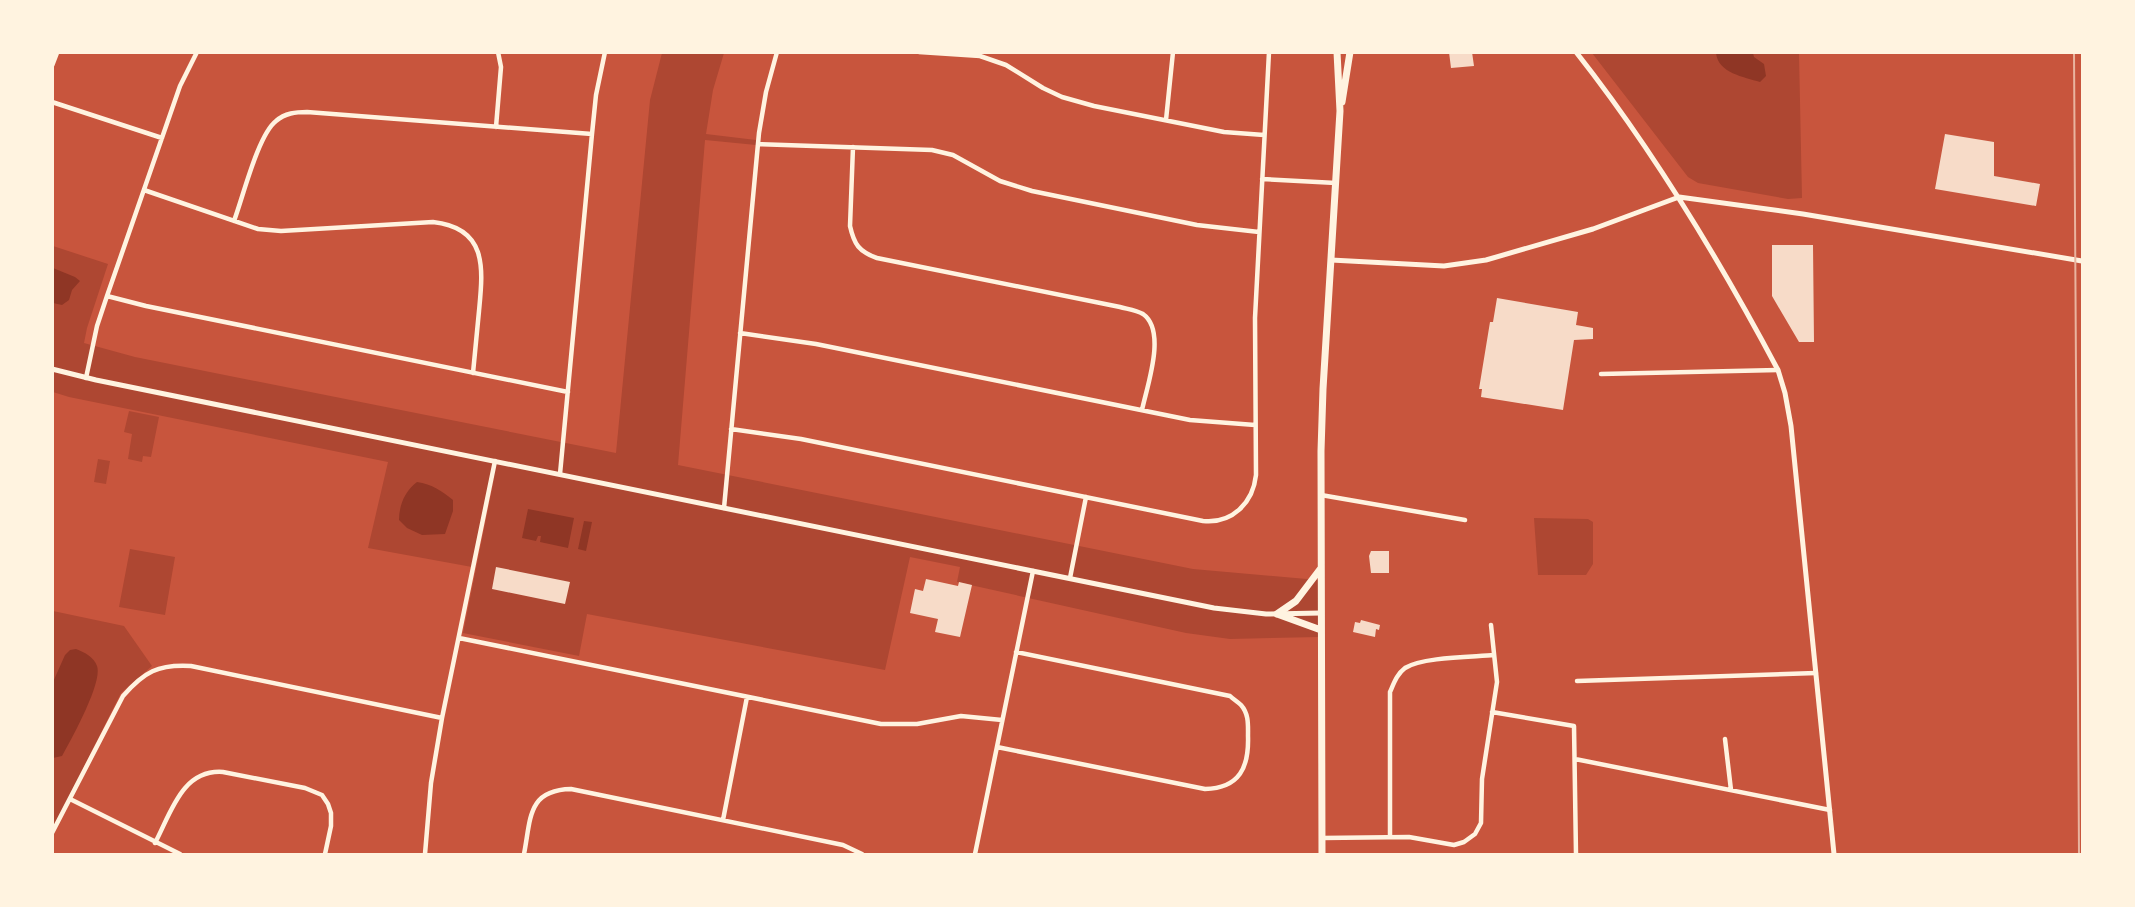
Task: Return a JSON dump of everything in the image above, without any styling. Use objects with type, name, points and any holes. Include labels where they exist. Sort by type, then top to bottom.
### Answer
[{"type":"main road","points":[[1322,855],[1323,394],[1340,111],[1337,52]]},
{"type":"main road","points":[[1340,111],[1350,52]]},
{"type":"main road","points":[[1277,614],[1296,601],[1321,568]]},
{"type":"main road","points":[[1277,614],[1321,630]]},
{"type":"street","points":[[52,65],[57,52]]},
{"type":"street","points":[[86,378],[97,326],[107,296],[183,78],[198,52]]},
{"type":"street","points":[[496,127],[501,67],[498,52]]},
{"type":"street","points":[[560,474],[596,95],[605,52]]},
{"type":"street","points":[[724,508],[758,144],[766,92],[777,52]]},
{"type":"street","points":[[919,52],[980,56],[997,60],[1062,97],[1224,132],[1264,135]]},
{"type":"street","points":[[1166,120],[1173,52]]},
{"type":"street","points":[[731,429],[801,439],[1203,521],[1210,522],[1227,518],[1246,503],[1255,484],[1255,318],[1269,52]]},
{"type":"street","points":[[1576,52],[1629,122],[1679,197],[1778,370],[1791,423],[1834,855]]},
{"type":"street","points":[[52,102],[162,138]]},
{"type":"street","points":[[234,221],[264,136],[274,122],[288,114],[307,112],[592,134]]},
{"type":"street","points":[[758,144],[944,152],[969,162],[1000,181],[1032,191],[1197,225],[1259,232]]},
{"type":"street","points":[[853,147],[850,226],[852,239],[859,250],[877,258],[1120,307],[1143,314],[1152,324],[1155,345],[1142,410]]},
{"type":"street","points":[[1262,179],[1336,183]]},
{"type":"street","points":[[144,190],[258,229],[281,231],[433,222],[453,225],[475,245],[480,257],[482,274],[473,373]]},
{"type":"street","points":[[1331,260],[1444,266],[1486,260],[1593,229],[1679,197],[1793,212],[2082,261]]},
{"type":"street","points":[[107,296],[146,306],[568,392]]},
{"type":"street","points":[[740,333],[816,344],[1190,420],[1255,425]]},
{"type":"street","points":[[52,369],[86,378],[1214,608],[1277,614],[1321,613]]},
{"type":"street","points":[[1601,374],[1778,370]]},
{"type":"street","points":[[424,855],[431,783],[442,718],[495,461]]},
{"type":"street","points":[[1322,495],[1465,520]]},
{"type":"street","points":[[1070,578],[1086,497]]},
{"type":"street","points":[[975,855],[1033,571]]},
{"type":"street","points":[[1322,838],[1409,837],[1455,845],[1464,843],[1475,834],[1481,823],[1482,779],[1497,682],[1491,625]]},
{"type":"street","points":[[459,638],[881,724],[918,724],[961,716],[1002,720]]},
{"type":"street","points":[[997,747],[1205,789],[1218,789],[1228,784],[1240,774],[1247,761],[1249,749],[1246,714],[1241,705],[1230,696],[1016,652]]},
{"type":"street","points":[[1390,836],[1390,692],[1396,678],[1403,669],[1416,663],[1494,655]]},
{"type":"street","points":[[52,833],[123,696],[138,680],[164,666],[191,666],[442,718]]},
{"type":"street","points":[[1576,681],[1816,673]]},
{"type":"street","points":[[723,820],[747,697]]},
{"type":"street","points":[[1492,712],[1574,726],[1576,855]]},
{"type":"street","points":[[1725,739],[1731,790]]},
{"type":"street","points":[[1575,759],[1830,810]]},
{"type":"street","points":[[155,843],[183,789],[191,780],[214,771],[305,788],[322,795],[328,804],[331,826],[325,855]]},
{"type":"street","points":[[524,855],[535,806],[543,795],[555,789],[571,789],[843,845],[862,855]]},
{"type":"street","points":[[70,798],[180,855]]},
{"type":"shaded area","points":[[662,53],[724,53],[713,90],[706,134],[756,140],[756,145],[705,140],[678,465],[1193,569],[1318,580],[1320,637],[1230,639],[1186,633],[957,582],[960,567],[910,557],[885,670],[587,614],[579,656],[463,633],[495,474],[472,567],[368,548],[388,462],[53,392],[53,246],[108,264],[84,343],[135,357],[616,453],[650,100]]},
{"type":"shaded area","points":[[1592,53],[1799,53],[1802,198],[1788,199],[1698,183],[1688,177]]},
{"type":"shaded area","points":[[1716,53],[1753,53],[1754,57],[1764,64],[1766,76],[1760,82],[1733,73],[1721,65]]},
{"type":"shaded area","points":[[53,268],[80,281],[72,290],[69,300],[62,305],[53,303]]},
{"type":"shaded area","points":[[129,411],[159,417],[151,457],[143,456],[142,462],[128,459],[132,434],[124,432]]},
{"type":"shaded area","points":[[98,459],[110,461],[106,484],[94,482]]},
{"type":"shaded area","points":[[417,482],[436,488],[453,500],[453,511],[445,534],[422,535],[407,528],[399,520],[404,499]]},
{"type":"shaded area","points":[[528,509],[574,518],[568,548],[540,542],[541,536],[538,536],[536,541],[522,538]]},
{"type":"shaded area","points":[[1534,518],[1588,519],[1593,522],[1593,564],[1586,575],[1538,575]]},
{"type":"shaded area","points":[[584,521],[592,522],[586,551],[578,549]]},
{"type":"shaded area","points":[[130,549],[175,557],[165,615],[119,607]]},
{"type":"shaded area","points":[[53,611],[124,626],[152,666],[121,693],[53,828]]},
{"type":"shaded area","points":[[76,649],[94,660],[98,674],[85,711],[62,756],[53,758],[53,682],[65,655],[70,650]]},
{"type":"building","points":[[1449,52],[1472,52],[1474,66],[1451,68]]},
{"type":"building","points":[[1945,134],[1994,142],[1994,176],[2040,184],[2036,206],[1935,189]]},
{"type":"building","points":[[1772,245],[1813,245],[1814,342],[1799,342],[1772,296]]},
{"type":"building","points":[[1497,298],[1578,312],[1576,325],[1593,328],[1593,339],[1574,340],[1563,410],[1481,397],[1482,389],[1479,389],[1490,322],[1493,322]]},
{"type":"building","points":[[1371,551],[1389,551],[1389,573],[1371,573],[1369,556]]},
{"type":"building","points":[[496,567],[570,582],[565,604],[492,589]]},
{"type":"building","points":[[926,579],[958,586],[959,582],[972,585],[960,637],[935,632],[938,619],[910,613],[915,589],[923,591]]},
{"type":"building","points":[[1361,620],[1380,625],[1379,630],[1376,629],[1375,637],[1353,632],[1355,622],[1360,623]]},
{"type":"railway","points":[[2074,52],[2079,854]]}]
